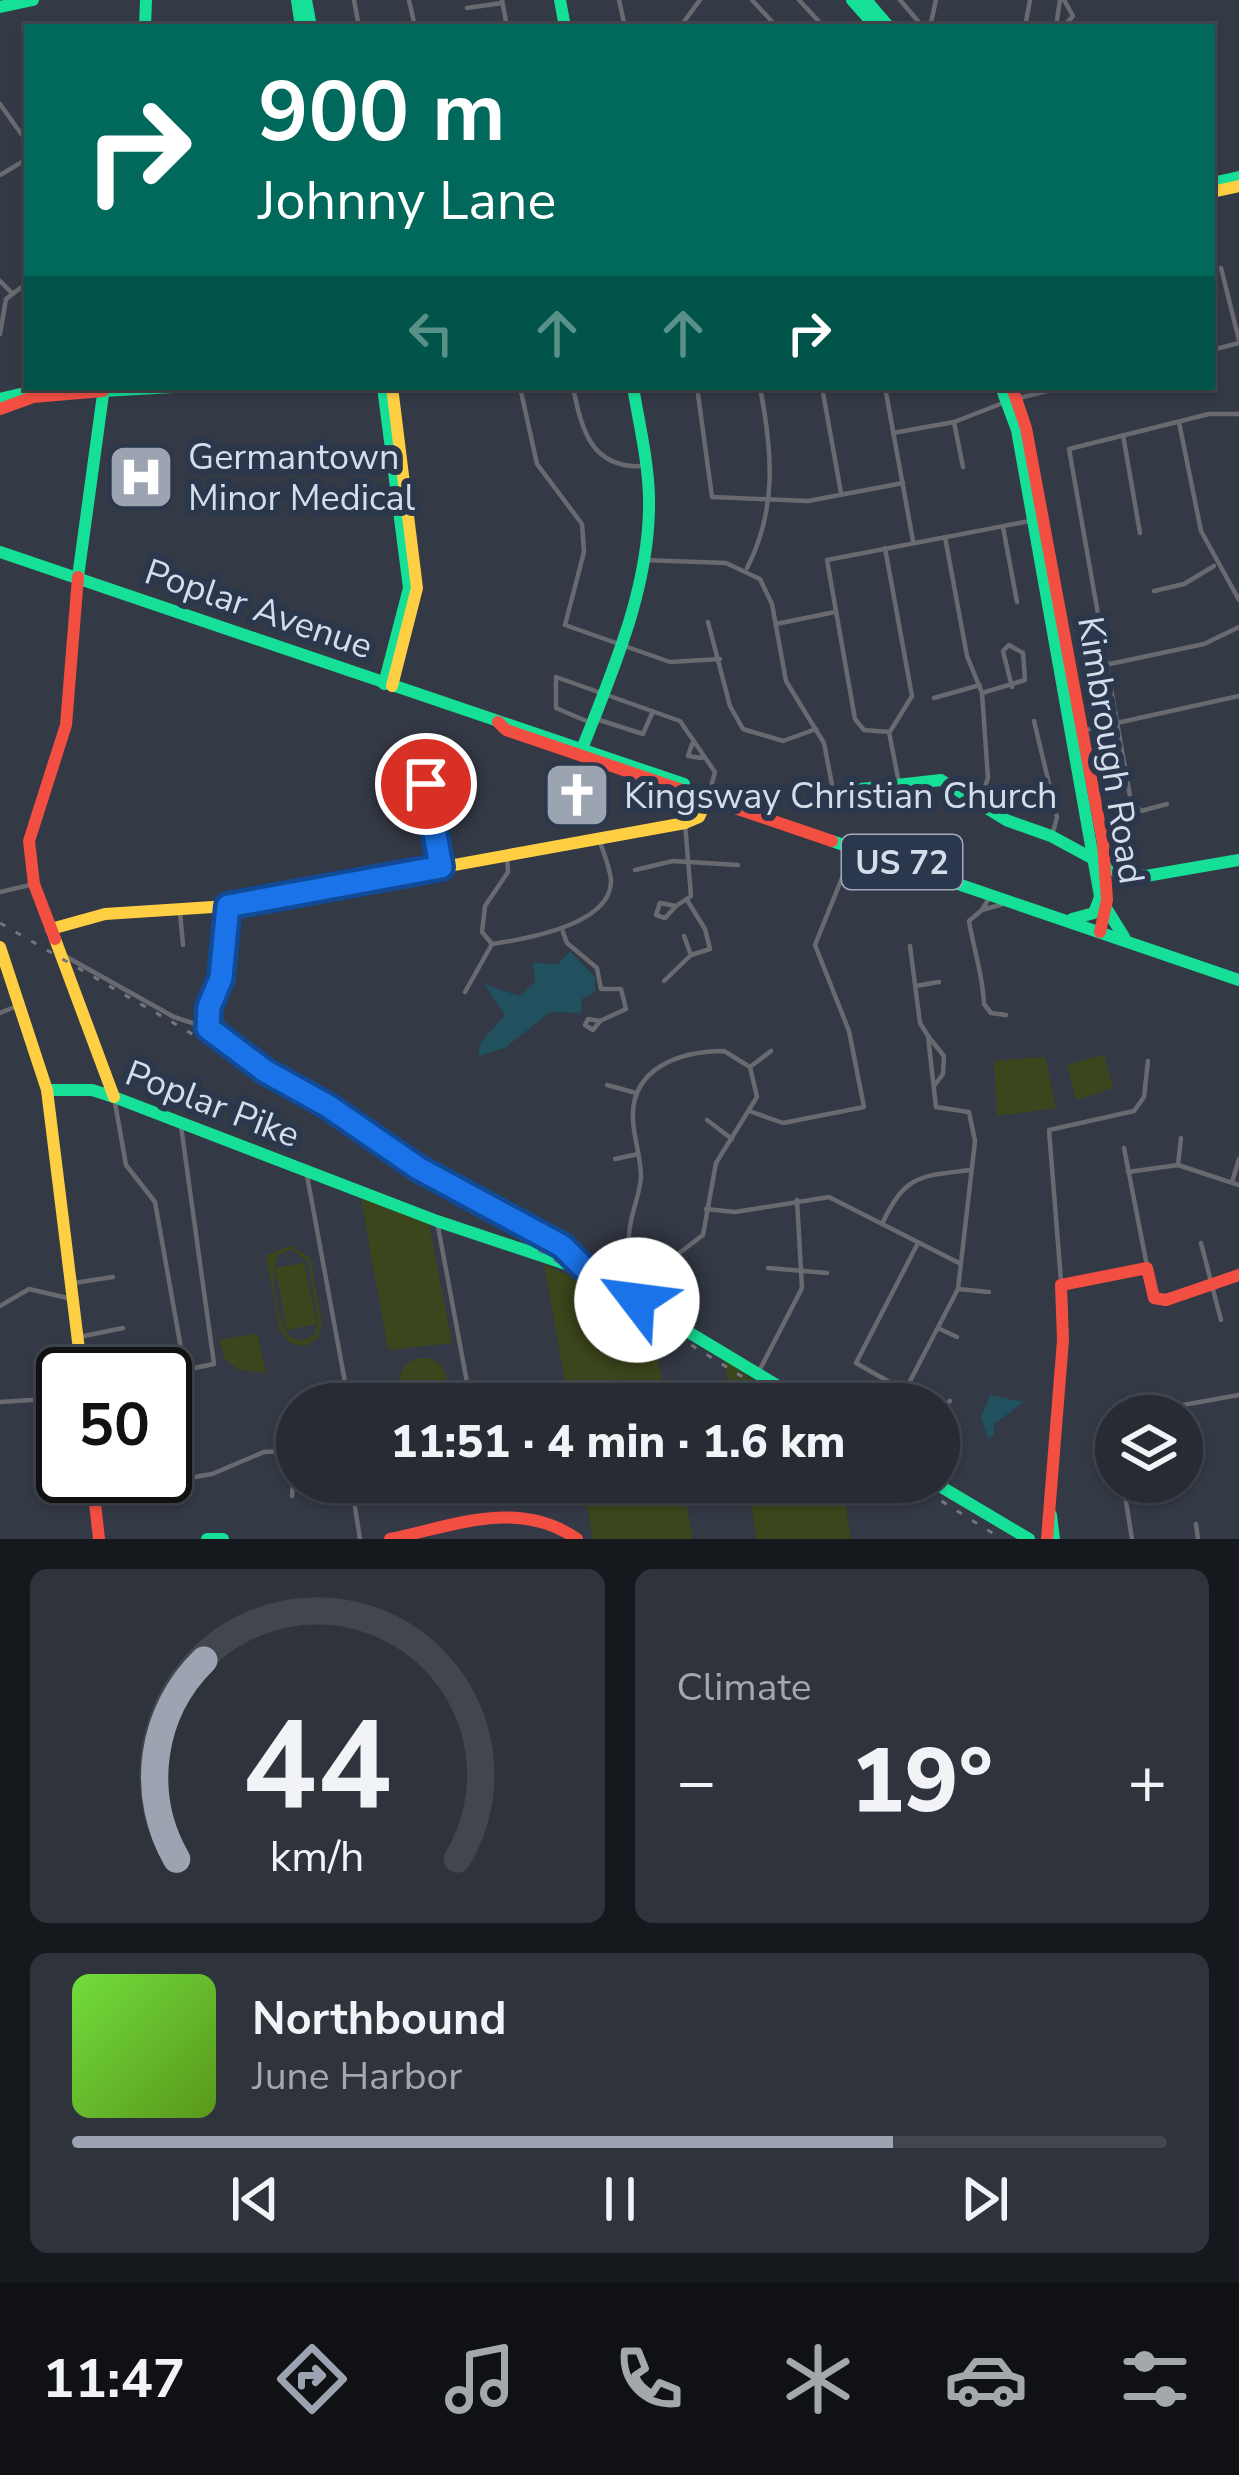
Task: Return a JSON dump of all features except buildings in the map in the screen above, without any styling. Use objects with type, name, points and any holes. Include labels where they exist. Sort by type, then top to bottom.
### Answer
[{"type":"street","points":[[0,8],[33,0]]},
{"type":"street","points":[[752,0],[771,24]]},
{"type":"street","points":[[799,0],[821,24]]},
{"type":"street","points":[[852,0],[873,24]]},
{"type":"street","points":[[866,0],[886,24]]},
{"type":"street","points":[[900,0],[923,24]]},
{"type":"street","points":[[1062,0],[1073,16],[1064,24]]},
{"type":"street","points":[[467,8],[502,1]]},
{"type":"street","points":[[0,104],[24,138]]},
{"type":"street","points":[[1221,268],[1239,341]]},
{"type":"street","points":[[0,281],[11,292]]},
{"type":"street","points":[[2,332],[11,292],[24,285]]},
{"type":"street","points":[[0,399],[38,390]]},
{"type":"street","points":[[0,409],[33,398],[95,390]]},
{"type":"street","points":[[103,390],[78,577],[64,735],[26,837],[34,884],[114,1097],[126,1165],[155,1202],[180,1347]]},
{"type":"street","points":[[383,390],[409,588],[388,685]]},
{"type":"street","points":[[388,685],[417,588],[392,390]]},
{"type":"street","points":[[521,390],[537,464],[583,524],[584,551],[565,625],[676,663],[720,659]]},
{"type":"street","points":[[574,390],[589,444],[614,464],[646,466]]},
{"type":"street","points":[[581,752],[643,560],[646,466],[633,390]]},
{"type":"street","points":[[697,390],[712,497],[768,500],[842,495],[903,483]]},
{"type":"street","points":[[746,569],[763,535],[773,456],[761,390]]},
{"type":"street","points":[[822,390],[842,495]]},
{"type":"street","points":[[886,390],[913,542]]},
{"type":"street","points":[[893,433],[954,422],[1012,396],[1047,390]]},
{"type":"street","name":"Kimbrough Road","points":[[1012,396],[1102,866],[1100,932]]},
{"type":"street","points":[[1167,804],[1136,810],[1105,664],[1069,449],[1179,422],[1239,414]]},
{"type":"street","points":[[954,422],[963,467]]},
{"type":"street","points":[[1179,422],[1201,531],[1215,566],[1239,600]]},
{"type":"street","points":[[1124,435],[1140,533]]},
{"type":"street","points":[[885,548],[912,697],[903,718],[889,732],[867,731],[857,724],[826,560],[913,542],[1038,519]]},
{"type":"street","points":[[1003,526],[1017,602]]},
{"type":"street","points":[[945,538],[967,656],[982,694],[988,778],[980,802]]},
{"type":"street","name":"Poplar Avenue","points":[[0,552],[1239,980]]},
{"type":"street","points":[[643,560],[725,563],[746,569],[767,590],[786,681],[818,728],[834,792],[941,780],[1006,820],[1052,836],[1102,866],[1146,876],[1239,860]]},
{"type":"street","points":[[1154,591],[1184,584],[1215,566]]},
{"type":"street","points":[[776,624],[836,612]]},
{"type":"street","points":[[708,622],[731,711],[750,734],[783,741],[818,728]]},
{"type":"street","points":[[1105,664],[1204,644],[1239,627]]},
{"type":"street","points":[[982,694],[1012,687],[1027,676],[1021,649],[1010,645],[1003,653],[1012,687]]},
{"type":"street","points":[[52,929],[105,914],[228,906],[685,823],[699,817],[716,774],[680,721],[556,676],[556,708],[643,734],[652,711]]},
{"type":"street","points":[[934,698],[980,685]]},
{"type":"street","points":[[1078,731],[1239,696]]},
{"type":"street","points":[[1034,721],[1057,817],[1052,836]]},
{"type":"street","points":[[889,732],[899,783]]},
{"type":"street","points":[[426,784],[441,867]]},
{"type":"street","points":[[676,906],[692,893],[685,823]]},
{"type":"street","points":[[492,944],[562,932],[606,898],[611,884],[599,838]]},
{"type":"street","points":[[752,1112],[783,1123],[864,1107],[849,1030],[815,945],[855,846]]},
{"type":"street","points":[[492,944],[482,932],[484,905],[507,875],[507,855]]},
{"type":"street","points":[[635,870],[658,862],[738,865]]},
{"type":"street","points":[[0,892],[34,884]]},
{"type":"street","points":[[982,910],[989,892]]},
{"type":"street","points":[[664,981],[692,955],[707,953],[710,943],[687,900]]},
{"type":"street","points":[[1006,1016],[991,1012],[984,1004],[984,979],[969,921],[982,910],[1012,900]]},
{"type":"street","points":[[1069,920],[1094,913],[1103,902],[1126,940]]},
{"type":"street","points":[[208,1028],[209,1007],[221,978],[228,906]]},
{"type":"street","points":[[180,912],[183,945]]},
{"type":"street","points":[[562,932],[567,943],[597,968],[601,989],[621,989],[626,995],[626,1009],[600,1021]]},
{"type":"street","points":[[684,936],[692,955]]},
{"type":"street","points":[[465,992],[492,944]]},
{"type":"street","points":[[910,946],[913,987],[928,1036],[938,1110],[963,1109],[972,1118],[958,1289],[910,1383]]},
{"type":"street","points":[[0,947],[47,1090],[80,1347]]},
{"type":"street","points":[[60,953],[175,1017],[208,1028],[265,1071],[328,1106],[418,1168],[562,1246],[587,1271]]},
{"type":"street","points":[[913,987],[939,982]]},
{"type":"street","points":[[0,1013],[21,1004]]},
{"type":"street","points":[[928,1036],[944,1056],[943,1074],[934,1086]]},
{"type":"street","points":[[637,1300],[657,1270],[696,1245],[716,1162],[752,1112],[757,1082],[750,1067],[724,1051],[674,1058],[644,1078],[636,1094],[641,1180],[629,1240],[657,1270]]},
{"type":"street","points":[[750,1067],[770,1051]]},
{"type":"street","points":[[960,1496],[1042,1537],[1063,1340],[1048,1130],[1126,1114],[1144,1097],[1148,1061]]},
{"type":"street","points":[[92,1090],[103,1086],[106,1074]]},
{"type":"street","points":[[608,1085],[636,1094]]},
{"type":"street","name":"Poplar Pike","points":[[47,1090],[92,1090],[114,1097],[437,1221],[587,1271],[774,1383]]},
{"type":"street","points":[[707,1120],[732,1139]]},
{"type":"street","points":[[182,1121],[179,1142],[214,1364],[192,1369]]},
{"type":"street","points":[[1178,1166],[1181,1138]]},
{"type":"street","points":[[1124,1148],[1154,1298],[1176,1299],[1239,1275]]},
{"type":"street","points":[[615,1159],[638,1154]]},
{"type":"street","points":[[1128,1172],[1178,1166],[1235,1184],[1239,1159]]},
{"type":"street","points":[[306,1170],[345,1383]]},
{"type":"street","points":[[882,1224],[902,1188],[914,1179],[970,1170]]},
{"type":"street","points":[[706,1209],[735,1212],[829,1197],[960,1263]]},
{"type":"street","points":[[758,1373],[802,1288],[797,1200]]},
{"type":"street","points":[[437,1221],[467,1383]]},
{"type":"street","points":[[1201,1243],[1221,1320]]},
{"type":"street","points":[[890,1383],[856,1363],[917,1245]]},
{"type":"street","points":[[554,1262],[562,1246]]},
{"type":"street","points":[[768,1268],[827,1273]]},
{"type":"street","points":[[1061,1285],[1147,1268]]},
{"type":"street","points":[[74,1283],[113,1277]]},
{"type":"street","points":[[0,1306],[28,1289],[75,1300]]},
{"type":"street","points":[[958,1289],[989,1292]]},
{"type":"street","points":[[79,1337],[123,1328]]},
{"type":"street","points":[[940,1329],[957,1337]]},
{"type":"street","points":[[1203,1402],[1239,1395]]},
{"type":"street","points":[[0,1402],[36,1400]]},
{"type":"street","points":[[192,1478],[276,1451]]},
{"type":"street","points":[[95,1503],[99,1539]]},
{"type":"street","points":[[354,1503],[360,1539]]},
{"type":"street","points":[[1126,1503],[1132,1539]]},
{"type":"street","points":[[390,1539],[507,1517],[545,1518],[577,1539]]},
{"type":"street","points":[[1196,1524],[1198,1539]]},
{"type":"street","points":[[207,1539],[223,1539]]},
{"type":"green space","points":[[1104,1055],[1113,1088],[1076,1100],[1067,1065]]},
{"type":"green space","points":[[1045,1057],[1056,1108],[997,1116],[994,1061]]},
{"type":"green space","points":[[361,1198],[429,1224],[452,1343],[388,1350]]},
{"type":"green space","points":[[291,1246],[310,1258],[322,1321],[318,1338],[305,1346],[290,1343],[279,1328],[266,1255]],"holes":[[[292,1249],[308,1262],[318,1320],[315,1334],[304,1341],[291,1338],[286,1330],[274,1274],[278,1255]]]},
{"type":"green space","points":[[304,1263],[317,1324],[287,1330],[275,1268]]},
{"type":"green space","points":[[544,1264],[649,1314],[663,1383],[565,1383]]},
{"type":"green space","points":[[254,1334],[266,1373],[239,1370],[225,1359],[219,1340]]},
{"type":"green space","points":[[423,1358],[440,1365],[447,1383],[399,1382],[406,1365]]},
{"type":"green space","points":[[724,1360],[758,1383],[728,1383]]},
{"type":"green space","points":[[587,1503],[686,1503],[693,1539],[593,1539]]},
{"type":"green space","points":[[751,1503],[845,1503],[851,1539],[757,1539]]},
{"type":"water","points":[[570,951],[595,977],[595,992],[582,999],[581,1013],[550,1012],[505,1048],[478,1056],[481,1042],[505,1015],[484,984],[519,996],[535,982],[533,963],[558,964]]},
{"type":"water","points":[[990,1395],[1024,1402],[994,1424],[994,1434],[988,1439],[981,1417]]},
{"type":"railway","points":[[0,923],[184,1029],[752,1383]]},
{"type":"railway","points":[[945,1503],[1002,1539]]},
{"type":"traffic: fast","points":[[0,7],[33,0]]},
{"type":"traffic: fast","points":[[145,24],[146,0]]},
{"type":"traffic: fast","points":[[297,0],[301,24]]},
{"type":"traffic: fast","points":[[306,0],[310,24]]},
{"type":"traffic: fast","points":[[560,0],[564,24]]},
{"type":"traffic: fast","points":[[852,0],[873,24]]},
{"type":"traffic: fast","points":[[866,0],[886,24]]},
{"type":"traffic: fast","points":[[1215,182],[1239,177]]},
{"type":"traffic: fast","points":[[0,399],[38,390]]},
{"type":"traffic: fast","points":[[78,577],[104,390]]},
{"type":"traffic: fast","points":[[103,391],[121,390]]},
{"type":"traffic: fast","points":[[383,390],[409,588],[384,684]]},
{"type":"traffic: fast","points":[[580,754],[627,628],[644,563],[648,483],[634,390]]},
{"type":"traffic: fast","points":[[1002,390],[1017,430],[1101,902]]},
{"type":"traffic: fast","points":[[0,552],[684,784]]},
{"type":"traffic: fast","points":[[834,792],[941,780],[1006,820],[1051,836],[1121,874],[1146,876],[1239,860]]},
{"type":"traffic: fast","points":[[832,841],[1239,980]]},
{"type":"traffic: fast","points":[[1072,919],[1094,913],[1100,897]]},
{"type":"traffic: fast","points":[[1106,908],[1124,937]]},
{"type":"traffic: fast","points":[[47,1090],[92,1090],[114,1097],[437,1221],[587,1271],[773,1383]]},
{"type":"traffic: fast","points":[[960,1498],[1029,1539]]},
{"type":"traffic: fast","points":[[1051,1515],[1054,1539]]},
{"type":"traffic: fast","points":[[207,1539],[223,1539]]},
{"type":"traffic: slow","points":[[1215,191],[1239,186]]},
{"type":"traffic: slow","points":[[392,390],[417,588],[392,686]]},
{"type":"traffic: slow","points":[[51,929],[105,914],[228,906],[685,823],[699,817],[708,797]]},
{"type":"traffic: slow","points":[[55,939],[114,1097]]},
{"type":"traffic: slow","points":[[0,947],[47,1090],[79,1347]]},
{"type":"traffic: jam","points":[[1013,390],[1026,428],[1103,843],[1107,900],[1100,932]]},
{"type":"traffic: jam","points":[[0,409],[33,397],[103,391]]},
{"type":"traffic: jam","points":[[55,939],[34,884],[29,841],[66,725],[78,577]]},
{"type":"traffic: jam","points":[[498,722],[506,730],[832,841]]},
{"type":"traffic: jam","points":[[1047,1539],[1063,1340],[1061,1285],[1147,1268],[1154,1298],[1166,1300],[1239,1275]]},
{"type":"traffic: jam","points":[[95,1503],[99,1539]]},
{"type":"traffic: jam","points":[[390,1539],[462,1522],[509,1518],[555,1527],[577,1539]]},
{"type":"place","name":"Germantown Minor Medical","points":[[141,477]]},
{"type":"place","name":"Kingsway Christian Church","points":[[577,795]]},
{"type":"route","points":[[426,784],[441,867],[228,906],[221,978],[209,1007],[208,1028],[265,1071],[474,1201],[562,1246],[587,1271],[637,1300]]}]
